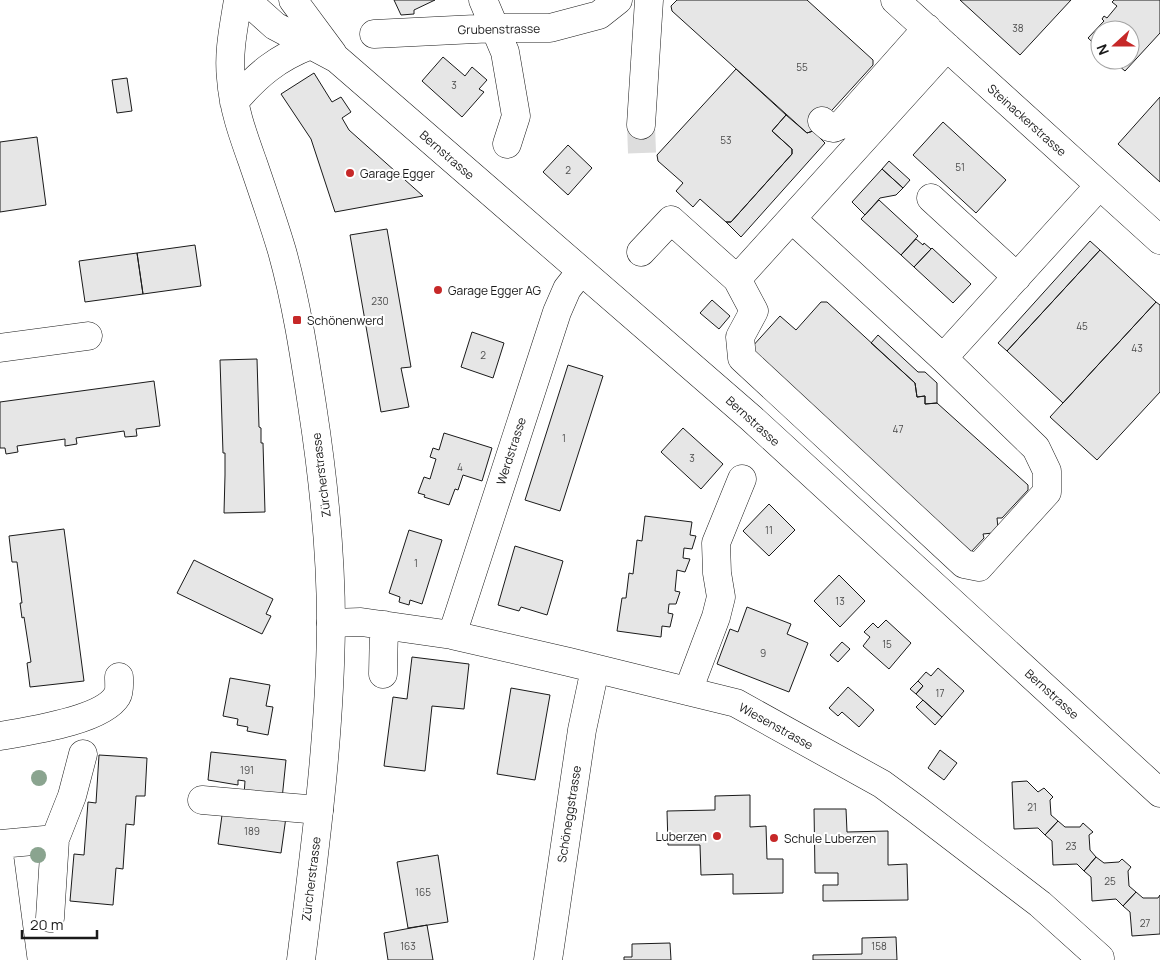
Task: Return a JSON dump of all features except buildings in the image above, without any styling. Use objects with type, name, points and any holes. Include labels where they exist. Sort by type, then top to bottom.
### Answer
[{"type":"street","name":"Zürcherstrasse","points":[[238,0],[230,76],[234,102],[293,294],[312,405],[326,521],[331,622],[327,714],[319,810],[301,960]]},
{"type":"street","name":"Bernstrasse","points":[[246,0],[274,26],[337,59]]},
{"type":"street","name":"Bernstrasse","points":[[293,0],[337,59],[758,425],[1160,793]]},
{"type":"street","points":[[483,0],[505,52],[516,116],[507,144]]},
{"type":"street","name":"Grubenstrasse","points":[[374,34],[496,28],[550,28],[599,15],[618,0]]},
{"type":"street","points":[[641,125],[649,0]]},
{"type":"street","name":"Steinackerstrasse","points":[[895,0],[1160,240]]},
{"type":"street","points":[[822,121],[829,127],[834,128],[841,125],[927,28]]},
{"type":"street","points":[[234,102],[250,82],[274,63],[311,45]]},
{"type":"street","points":[[737,279],[947,47]]},
{"type":"street","points":[[943,358],[1099,186]]},
{"type":"street","points":[[931,198],[1017,277]]},
{"type":"street","points":[[641,252],[671,220],[737,279],[754,311],[740,337],[742,358],[964,564],[978,567],[1046,492],[1047,471],[1036,448],[943,358],[792,219]]},
{"type":"street","name":"Werdstrasse","points":[[452,635],[557,312],[567,289],[581,271]]},
{"type":"street","points":[[0,348],[88,336]]},
{"type":"street","points":[[688,692],[716,617],[721,597],[717,573],[716,543],[742,479]]},
{"type":"street","name":"Wiesenstrasse","points":[[331,622],[362,622],[452,635],[736,703],[882,784],[1040,904],[1100,958]]},
{"type":"street","points":[[383,674],[384,625]]},
{"type":"street","name":"Schöneggstrasse","points":[[548,960],[581,740],[595,669]]},
{"type":"street","points":[[0,736],[61,724],[95,712],[112,702],[119,694],[119,677]]},
{"type":"street","points":[[50,918],[55,839],[72,796],[83,754]]},
{"type":"street","points":[[202,800],[319,810]]},
{"type":"street","points":[[0,844],[55,839]]},
{"type":"street","points":[[0,861],[13,960]]},
{"type":"tunnel","points":[[641,125],[642,153]]},
{"type":"place","name":"Garage Egger","points":[[350,173]]},
{"type":"place","name":"Garage Egger AG","points":[[438,290]]},
{"type":"place","name":"Schönenwerd","points":[[297,320]]},
{"type":"place","name":"Luberzen","points":[[717,836]]},
{"type":"place","name":"Schule Luberzen","points":[[774,838]]}]
